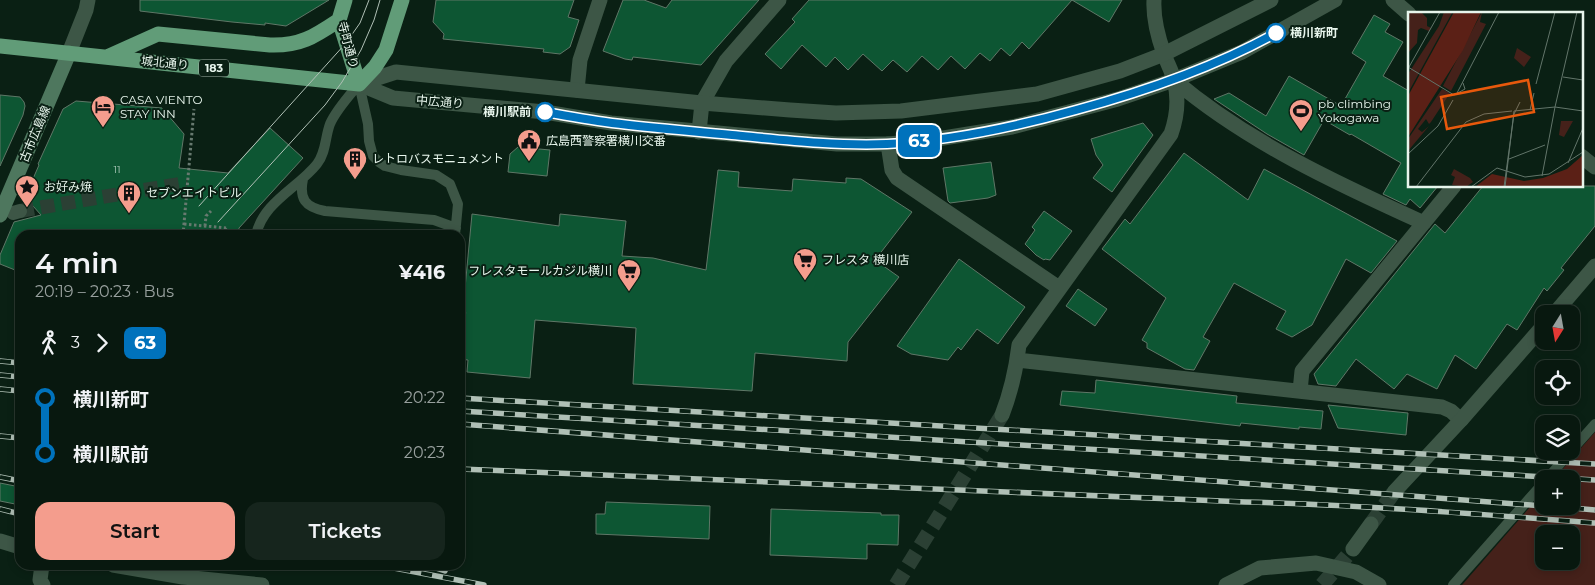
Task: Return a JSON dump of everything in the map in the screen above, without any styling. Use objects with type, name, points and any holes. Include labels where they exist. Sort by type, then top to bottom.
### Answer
[{"type":"highway","name":"寺町通り","points":[[345,0],[339,20],[359,84],[375,67],[386,50],[402,0]]},
{"type":"highway","points":[[107,57],[158,34],[286,45],[309,38],[339,20]]},
{"type":"highway","name":"城北通り","points":[[0,46],[359,84]]},
{"type":"main road","name":"古市広島線","points":[[11,213],[69,53]]},
{"type":"street","points":[[69,53],[88,0]]},
{"type":"street","points":[[577,90],[580,60],[600,0]]},
{"type":"street","points":[[699,132],[702,103],[726,61],[779,0]]},
{"type":"street","points":[[1002,415],[1018,360],[1019,345],[1171,134],[1176,120],[1177,108],[1174,80],[1156,25],[1153,11],[1154,0]]},
{"type":"street","points":[[359,84],[396,72],[702,103],[836,113],[901,111],[1037,94],[1120,71],[1164,54],[1271,0]]},
{"type":"street","name":"中広通り","points":[[359,84],[393,98],[545,112],[699,132],[837,144],[888,144],[931,140],[1012,127],[1118,98],[1174,80],[1242,52],[1335,0]]},
{"type":"street","points":[[1392,0],[1408,13]]},
{"type":"street","points":[[1174,80],[1198,100],[1286,155],[1364,196],[1424,223]]},
{"type":"street","points":[[888,144],[892,170],[897,178],[1059,288]]},
{"type":"street","points":[[1582,157],[1595,166]]},
{"type":"street","points":[[1300,391],[1302,372],[1452,188]]},
{"type":"street","points":[[1562,305],[1595,266]]},
{"type":"street","points":[[1394,492],[1461,420],[1535,335]]},
{"type":"street","points":[[1018,360],[1442,407],[1461,420]]},
{"type":"street","points":[[1354,549],[1371,524]]},
{"type":"street","points":[[0,541],[15,546]]},
{"type":"street","points":[[1226,585],[1260,568],[1316,563],[1356,572],[1375,584]]},
{"type":"street","points":[[41,570],[40,580],[43,585]]},
{"type":"street","points":[[135,570],[183,581],[262,585]]},
{"type":"lane","points":[[258,230],[267,212],[278,199],[303,179],[320,159],[333,118],[359,84]]},
{"type":"lane","points":[[359,84],[373,156],[386,166],[436,176],[450,184],[458,204],[455,230]]},
{"type":"lane","points":[[303,179],[301,189],[303,196],[306,203],[314,209],[434,220],[452,230]]},
{"type":"lane","points":[[1580,441],[1595,424]]},
{"type":"lane","points":[[1555,470],[1563,460]]},
{"type":"lane","points":[[1453,585],[1535,492]]},
{"type":"path","points":[[183,230],[194,109]]},
{"type":"path","points":[[205,226],[206,216],[211,211]]},
{"type":"path","points":[[184,224],[226,228],[228,226]]},
{"type":"shaded area","points":[[1595,432],[1595,585],[1462,585],[1535,501],[1535,515],[1580,515],[1580,470],[1562,470],[1571,460],[1580,460],[1580,449]]},
{"type":"building","points":[[140,0],[329,0],[286,26],[232,22],[140,11]]},
{"type":"building","points":[[436,0],[574,0],[568,17],[579,20],[570,47],[560,54],[543,52],[544,49],[443,39],[444,34],[433,22]]},
{"type":"building","points":[[623,0],[644,0],[666,8],[672,0],[759,0],[701,65],[633,57],[632,60],[625,59],[603,51]]},
{"type":"building","points":[[809,0],[1072,0],[1029,49],[1022,42],[1010,56],[1001,48],[990,61],[980,53],[965,69],[951,56],[938,70],[922,56],[907,72],[893,60],[882,71],[863,54],[848,70],[835,57],[826,67],[802,45],[781,69],[765,54],[795,22],[792,19]]},
{"type":"building","points":[[1072,0],[1122,0],[1109,22]]},
{"type":"building","points":[[1374,15],[1390,24],[1385,32],[1403,42],[1383,76],[1408,90],[1408,188],[1436,188],[1420,208],[1410,199],[1406,205],[1383,194],[1401,163],[1351,134],[1324,120],[1304,155],[1267,134],[1214,99],[1229,93],[1266,116],[1289,76],[1341,106],[1366,62],[1352,53]]},
{"type":"building","points":[[0,95],[20,97],[25,106],[23,115],[0,166]]},
{"type":"building","points":[[76,101],[162,108],[184,134],[179,168],[228,173],[270,128],[303,158],[239,230],[15,230],[15,270],[0,264],[0,255],[14,222],[41,215],[25,197],[63,109]]},
{"type":"building","points":[[1143,123],[1153,135],[1112,192],[1093,178],[1103,165],[1096,155],[1091,139]]},
{"type":"building","points":[[518,147],[550,150],[547,176],[508,172],[510,154]]},
{"type":"building","points":[[1184,153],[1248,200],[1264,169],[1397,241],[1371,273],[1346,259],[1312,325],[1292,337],[1276,329],[1286,311],[1234,283],[1203,337],[1210,341],[1194,370],[1185,369],[1147,348],[1147,343],[1142,340],[1166,298],[1102,249],[1125,219],[1130,224]]},
{"type":"building","points":[[991,162],[996,195],[988,198],[950,203],[948,201],[943,168]]},
{"type":"building","points":[[718,170],[739,172],[738,187],[792,191],[793,179],[846,183],[846,178],[861,179],[912,212],[875,260],[899,277],[848,342],[847,361],[755,353],[752,391],[633,384],[636,328],[535,320],[530,378],[467,372],[468,360],[465,360],[465,288],[472,214],[559,226],[560,214],[626,221],[622,256],[653,258],[706,270]]},
{"type":"building","points":[[1582,186],[1595,186],[1595,226],[1561,268],[1564,270],[1547,291],[1544,288],[1517,330],[1507,324],[1476,369],[1455,355],[1437,389],[1407,374],[1394,389],[1356,359],[1336,386],[1318,384],[1314,374],[1435,224],[1445,233],[1481,188],[1582,188]]},
{"type":"building","points":[[1044,211],[1072,231],[1050,260],[1044,260],[1036,255],[1025,244],[1035,230],[1032,227]]},
{"type":"building","points":[[959,259],[1025,307],[998,344],[977,329],[961,350],[958,347],[948,360],[911,354],[897,346]]},
{"type":"building","points":[[1078,289],[1107,309],[1095,326],[1066,306]]},
{"type":"building","points":[[1096,380],[1237,396],[1236,403],[1323,411],[1321,429],[1299,427],[1299,429],[1241,423],[1240,426],[1060,405],[1062,391],[1095,393]]},
{"type":"building","points":[[1328,405],[1408,413],[1406,435],[1338,428]]},
{"type":"building","points":[[0,483],[15,486],[15,504],[0,501]]},
{"type":"building","points":[[606,502],[710,506],[709,539],[596,534],[596,514],[605,514]]},
{"type":"building","points":[[771,509],[899,515],[898,545],[867,544],[867,559],[770,555]]},
{"type":"tunnel","points":[[20,211],[179,184],[187,185]]},
{"type":"tunnel","points":[[896,585],[1002,415]]},
{"type":"tunnel","points":[[1371,524],[1394,492]]},
{"type":"tunnel","points":[[1322,585],[1353,549]]},
{"type":"tram line","points":[[199,206],[346,43],[360,23],[369,0]]},
{"type":"tram line","points":[[218,222],[325,105],[342,82],[361,50],[380,0]]},
{"type":"railway","points":[[0,361],[15,362]]},
{"type":"railway","points":[[0,375],[15,376]]},
{"type":"railway","points":[[0,389],[15,390]]},
{"type":"railway","points":[[465,398],[1595,464]]},
{"type":"railway","points":[[465,411],[1595,480]]},
{"type":"railway","points":[[465,424],[1535,505]]},
{"type":"railway","points":[[0,436],[15,438]]},
{"type":"railway","points":[[465,469],[1333,505],[1595,523]]},
{"type":"railway","points":[[0,477],[15,480]]},
{"type":"railway","points":[[0,509],[15,513]]},
{"type":"railway","points":[[1580,509],[1595,510]]},
{"type":"railway","points":[[404,570],[484,585]]},
{"type":"bus line","name":"63","points":[[545,112],[611,122],[837,144],[888,144],[931,140],[1012,127],[1118,98],[1174,80],[1211,65],[1242,52],[1276,33]]},
{"type":"place","name":"横川新町","points":[[1276,33]]},
{"type":"place","name":"横川駅前","points":[[545,112]]},
{"type":"place","name":"CASA VIENTO STAY INN","points":[[103,128]]},
{"type":"place","name":"pb climbing Yokogawa","points":[[1301,132]]},
{"type":"place","name":"広島西警察署横川交番","points":[[529,162]]},
{"type":"place","name":"レトロバスモニュメント","points":[[355,180]]},
{"type":"place","name":"お好み焼","points":[[27,208]]},
{"type":"place","name":"セブンエイトビル","points":[[129,214]]},
{"type":"place","name":"フレスタ 横川店","points":[[805,281]]},
{"type":"place","name":"フレスタモールカジル横川","points":[[629,292]]}]
